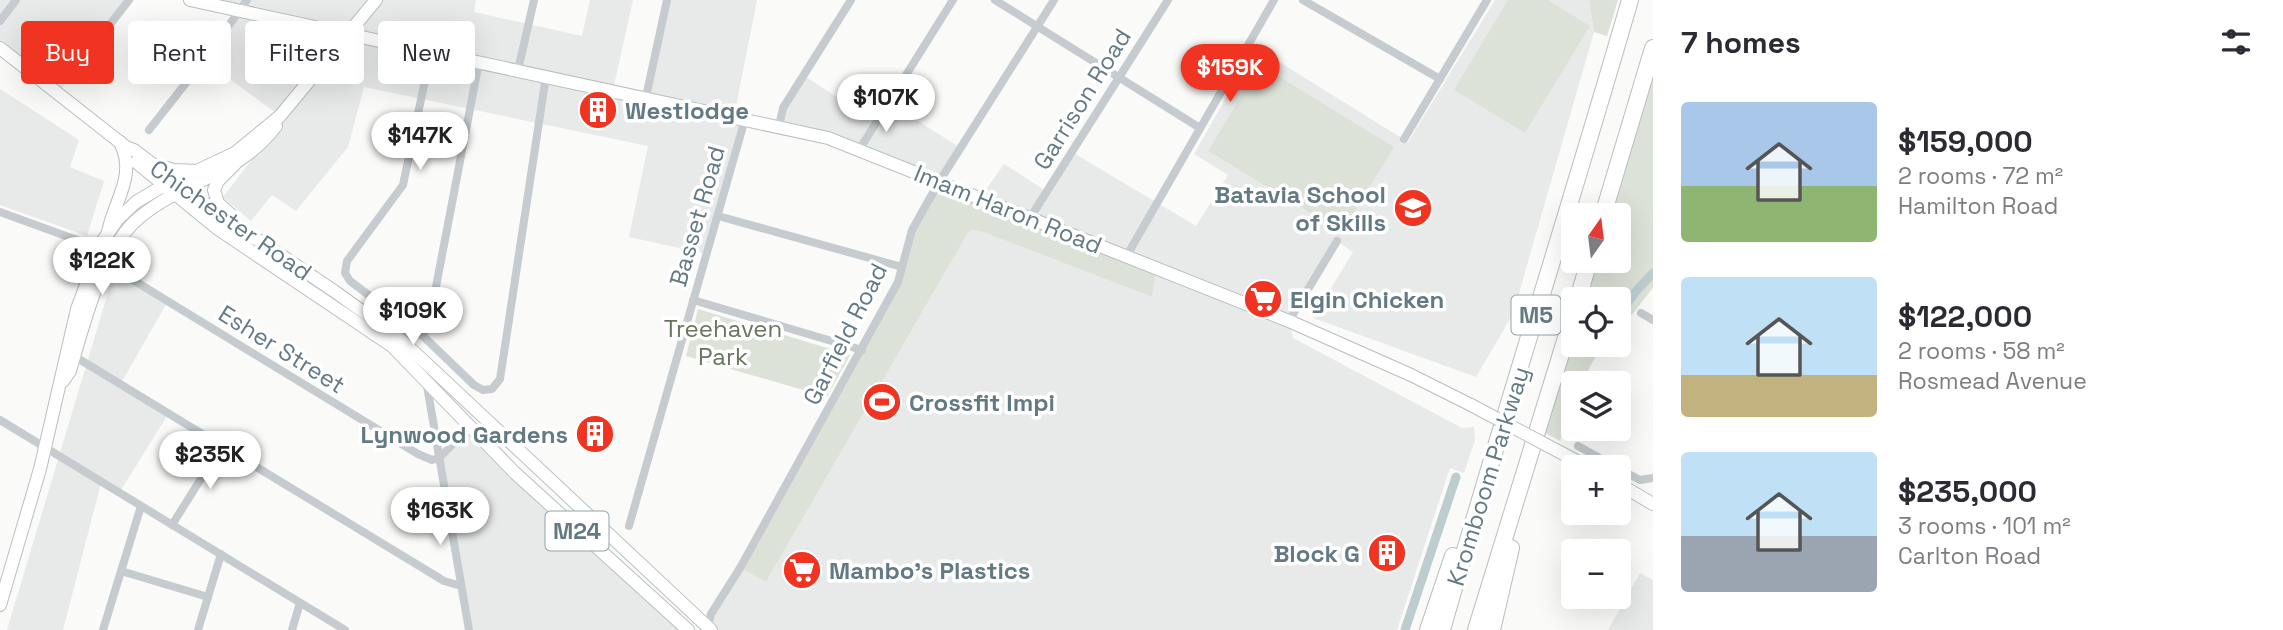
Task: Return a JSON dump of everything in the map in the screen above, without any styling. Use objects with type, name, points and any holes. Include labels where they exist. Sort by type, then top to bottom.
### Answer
[{"type":"highway","name":"Kromboom Parkway","points":[[1442,630],[1496,441],[1543,295],[1630,0]]},
{"type":"highway","points":[[1607,203],[1653,48]]},
{"type":"highway","name":"Kromboom Parkway","points":[[1476,630],[1535,432],[1561,355]]},
{"type":"highway","points":[[1492,630],[1547,403]]},
{"type":"highway","points":[[1429,630],[1468,509],[1496,441]]},
{"type":"main road","name":"Imam Haron Road","points":[[190,0],[243,5],[302,21]]},
{"type":"main road","points":[[360,21],[376,0]]},
{"type":"main road","name":"Chichester Road","points":[[0,48],[123,145],[134,150],[247,249],[381,338],[604,555],[689,630]]},
{"type":"main road","name":"Imam Haron Road","points":[[475,61],[828,138],[1289,321],[1411,375],[1565,455]]},
{"type":"main road","points":[[260,241],[222,207],[215,197],[215,186],[235,164],[262,143],[276,126],[280,116],[307,84]]},
{"type":"main road","points":[[62,382],[70,371],[106,266],[116,244],[132,224],[175,188],[199,171],[245,146],[280,116]]},
{"type":"main road","points":[[0,605],[46,447],[79,303],[99,248],[108,232],[127,174],[123,145]]},
{"type":"main road","name":"Chichester Road","points":[[123,145],[133,158],[175,188],[246,235],[260,241],[398,337],[707,624]]},
{"type":"main road","points":[[145,159],[168,169],[199,171]]},
{"type":"main road","points":[[108,232],[136,202],[235,164]]},
{"type":"main road","points":[[79,303],[95,272],[106,266]]},
{"type":"main road","points":[[1631,491],[1653,504]]},
{"type":"street","points":[[0,21],[16,0]]},
{"type":"street","points":[[113,21],[129,0]]},
{"type":"street","points":[[518,70],[534,0]]},
{"type":"street","points":[[646,97],[667,0]]},
{"type":"street","points":[[779,126],[783,108],[850,0]]},
{"type":"street","points":[[859,150],[953,0]]},
{"type":"street","points":[[995,0],[1199,128]]},
{"type":"street","name":"Garfield Road","points":[[689,630],[707,624],[740,568],[898,282],[908,237],[939,182],[1054,0]]},
{"type":"street","name":"Garrison Road","points":[[1030,218],[1168,0]]},
{"type":"street","points":[[1126,257],[1274,0]]},
{"type":"street","points":[[1303,0],[1440,79]]},
{"type":"street","points":[[1404,139],[1487,0]]},
{"type":"street","points":[[149,130],[243,5]]},
{"type":"street","points":[[423,337],[430,318],[479,62]]},
{"type":"street","points":[[424,84],[403,185],[347,261],[346,277],[423,337],[474,385],[489,390],[496,386],[499,379],[546,76]]},
{"type":"street","name":"Basset Road","points":[[628,526],[745,119]]},
{"type":"street","points":[[1,215],[99,248]]},
{"type":"street","points":[[718,216],[902,267]]},
{"type":"street","points":[[1289,321],[1336,241]]},
{"type":"street","name":"Esher Street","points":[[106,266],[418,454],[432,460],[439,458]]},
{"type":"street","points":[[693,300],[862,349]]},
{"type":"street","points":[[1641,313],[1653,320]]},
{"type":"street","points":[[74,356],[444,581],[461,586]]},
{"type":"street","points":[[425,380],[469,630]]},
{"type":"street","points":[[0,420],[345,630]]},
{"type":"street","points":[[439,458],[470,427]]},
{"type":"street","points":[[172,525],[222,445]]},
{"type":"street","points":[[1578,446],[1594,455]]},
{"type":"street","points":[[1631,475],[1640,480],[1653,478]]},
{"type":"street","points":[[103,630],[141,506]]},
{"type":"street","points":[[198,630],[220,554]]},
{"type":"street","points":[[121,571],[208,597]]},
{"type":"street","points":[[292,630],[300,603]]},
{"type":"shaded area","points":[[0,0],[129,0],[113,21],[21,21],[21,64],[0,48]]},
{"type":"shaded area","points":[[190,0],[476,0],[474,12],[582,36],[590,0],[633,0],[613,90],[646,97],[667,0],[757,0],[734,116],[745,119],[707,254],[629,237],[648,146],[364,87],[348,147],[296,211],[272,195],[251,221],[223,197],[277,127],[280,116],[231,80],[231,23],[240,11]]},
{"type":"shaded area","points":[[1495,0],[1589,0],[1594,32],[1513,314],[1476,377],[1313,318],[1353,252],[1337,241],[1289,320],[1293,338],[1462,428],[1474,427],[1475,440],[1464,473],[1450,468],[1397,630],[711,630],[711,614],[740,568],[766,582],[968,233],[972,230],[983,232],[1152,297],[980,198],[1004,164],[1046,191],[1072,152],[1196,226],[1228,175],[1194,154],[1255,47],[1408,142]]},
{"type":"shaded area","points":[[803,75],[840,99],[853,80],[961,148],[939,182],[779,126]]},
{"type":"shaded area","points":[[46,84],[65,84],[58,93]]},
{"type":"shaded area","points":[[0,89],[79,140],[70,167],[104,181],[87,236],[0,205]]},
{"type":"shaded area","points":[[115,269],[168,301],[121,383],[169,413],[119,493],[101,483],[63,630],[7,630]]},
{"type":"shaded area","points":[[470,427],[688,630],[469,630],[439,458]]},
{"type":"shaded area","points":[[1640,573],[1653,580],[1653,630],[1608,630],[1620,609],[1631,609],[1631,589]]},
{"type":"green space","points":[[1508,0],[1548,0],[1590,26],[1525,133],[1454,90]]},
{"type":"green space","points":[[1589,0],[1618,0],[1607,36],[1594,32]]},
{"type":"green space","points":[[1260,65],[1394,147],[1342,232],[1208,151]]},
{"type":"green space","points":[[1653,70],[1653,288],[1631,316],[1631,287],[1588,287],[1592,273],[1631,273],[1631,203],[1613,203]]},
{"type":"green space","points":[[939,182],[1156,269],[1152,297],[972,230],[766,582],[740,568],[898,282],[906,246]]},
{"type":"green space","name":"Treehaven Park","points":[[698,309],[850,355],[827,397],[686,356]]},
{"type":"green space","points":[[1567,357],[1595,357],[1588,371],[1563,371]]},
{"type":"green space","points":[[1561,378],[1560,441],[1545,433]]},
{"type":"waterway","points":[[1631,298],[1653,273]]},
{"type":"waterway","points":[[1405,630],[1456,477]]},
{"type":"place","name":"Westlodge","points":[[598,110]]},
{"type":"place","name":"Batavia School of Skills","points":[[1413,208]]},
{"type":"place","name":"Elgin Chicken","points":[[1263,299]]},
{"type":"place","name":"Crossfit Impi","points":[[882,402]]},
{"type":"place","name":"Lynwood Gardens","points":[[595,434]]},
{"type":"place","name":"Block G","points":[[1387,553]]},
{"type":"place","name":"Mambo's Plastics","points":[[802,570]]}]
